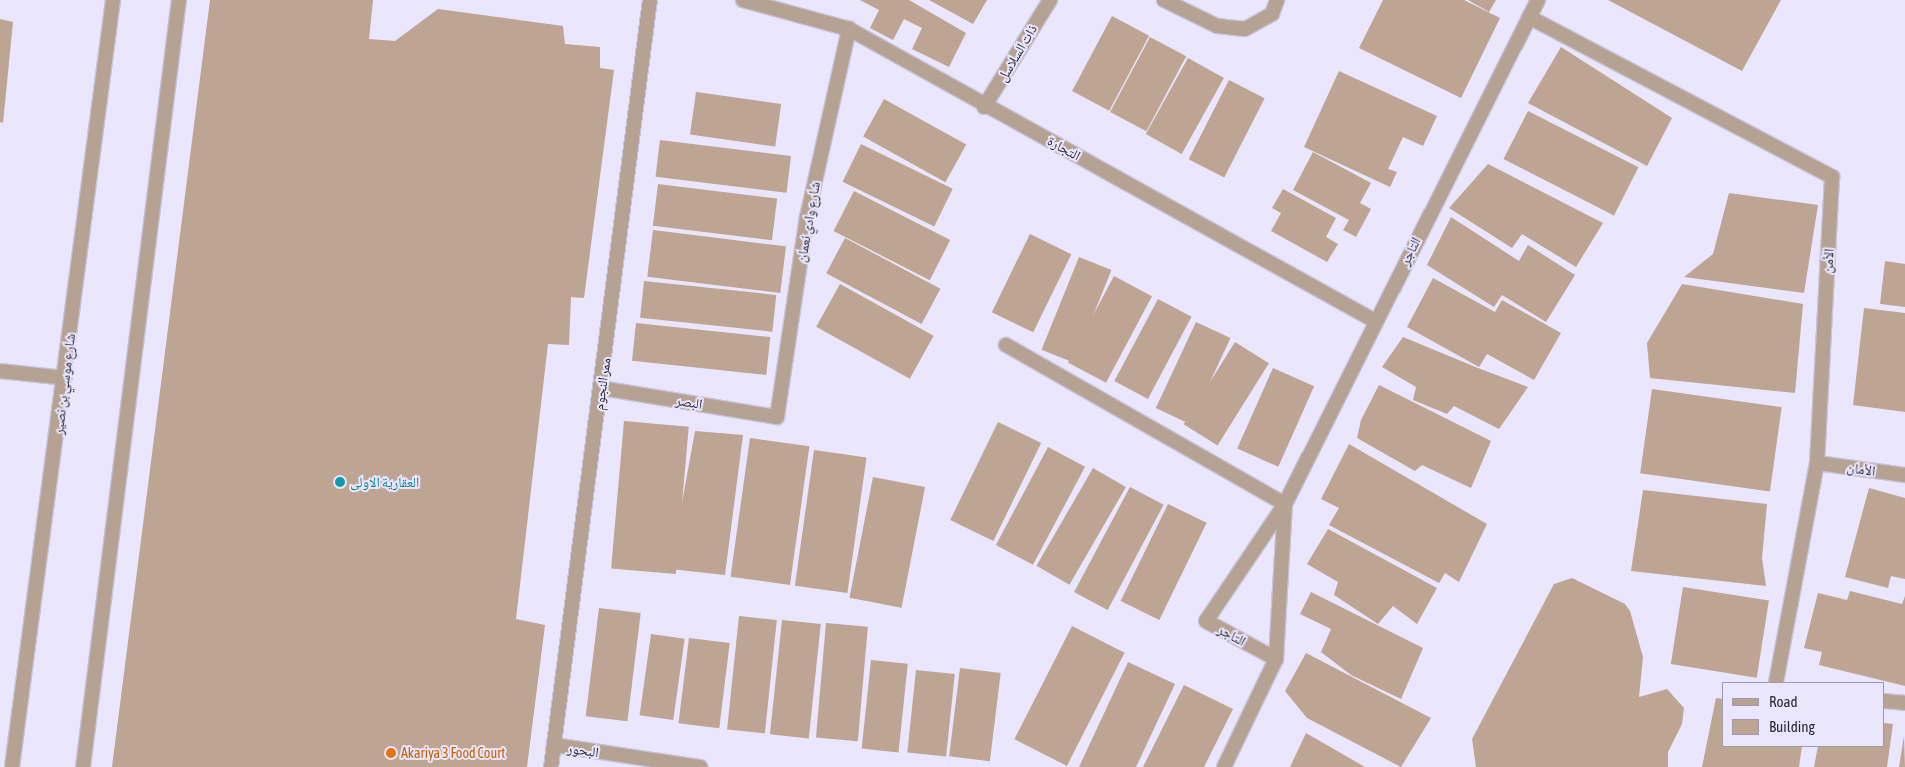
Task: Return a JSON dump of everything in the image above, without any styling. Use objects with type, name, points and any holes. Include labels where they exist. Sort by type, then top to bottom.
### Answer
[{"type":"street","name":"شارع موسي بن نصير","points":[[12,767],[65,378],[113,0]]},
{"type":"street","points":[[83,767],[179,0]]},
{"type":"street","name":"ممر النجوم","points":[[551,767],[650,0]]},
{"type":"street","name":"التجارة","points":[[743,0],[850,29],[984,107],[1375,321]]},
{"type":"street","name":"ذات السلاسل","points":[[984,107],[1050,0]]},
{"type":"street","points":[[1164,0],[1217,26],[1245,30],[1272,14],[1277,0]]},
{"type":"street","name":"التاجر","points":[[1276,659],[1206,621],[1285,504],[1375,321],[1538,0]]},
{"type":"street","name":"الأمن","points":[[1529,17],[1832,177],[1817,463],[1776,682]]},
{"type":"street","name":"شارع وادي نعمان","points":[[777,416],[807,217],[850,29]]},
{"type":"street","points":[[1006,345],[1285,504]]},
{"type":"street","points":[[0,371],[65,378]]},
{"type":"street","name":"البصر","points":[[601,388],[777,416]]},
{"type":"street","name":"الأمان","points":[[1817,463],[1905,475]]},
{"type":"street","name":"التاجر","points":[[1224,767],[1276,659],[1285,504]]},
{"type":"street","points":[[1885,700],[1905,703]]},
{"type":"street","name":"البحور","points":[[554,746],[700,767]]},
{"type":"building","name":"العقارية الاولى","points":[[210,0],[373,0],[369,39],[395,41],[438,9],[563,26],[565,44],[600,47],[600,68],[614,70],[584,298],[571,297],[569,345],[548,344],[516,619],[545,625],[527,767],[112,767]]},
{"type":"building","points":[[860,0],[909,0],[966,33],[949,67],[912,49],[922,28],[904,19],[893,40],[870,28],[879,10]]},
{"type":"building","points":[[929,0],[987,0],[973,24]]},
{"type":"building","points":[[1383,0],[1464,0],[1500,18],[1461,98],[1359,48]]},
{"type":"building","points":[[1468,0],[1496,0],[1489,12]]},
{"type":"building","points":[[1608,0],[1781,0],[1742,71]]},
{"type":"building","points":[[1112,16],[1149,36],[1109,111],[1072,91]]},
{"type":"building","points":[[0,19],[13,22],[3,123],[0,122]]},
{"type":"building","points":[[1150,37],[1186,56],[1146,131],[1110,112]]},
{"type":"building","points":[[1561,47],[1672,118],[1647,166],[1528,103]]},
{"type":"building","points":[[1188,58],[1224,78],[1182,154],[1146,134]]},
{"type":"building","points":[[1339,71],[1437,116],[1423,146],[1403,137],[1388,169],[1397,172],[1390,187],[1304,147]]},
{"type":"building","points":[[1229,80],[1265,98],[1224,177],[1189,159]]},
{"type":"building","points":[[696,92],[781,104],[775,147],[690,135]]},
{"type":"building","points":[[884,99],[966,145],[945,182],[863,137]]},
{"type":"building","points":[[1528,111],[1638,167],[1614,215],[1503,159]]},
{"type":"building","points":[[660,140],[791,156],[787,193],[655,177]]},
{"type":"building","points":[[861,144],[953,189],[934,226],[843,182]]},
{"type":"building","points":[[1313,152],[1371,183],[1360,203],[1371,209],[1356,237],[1343,230],[1349,220],[1293,190]]},
{"type":"building","points":[[1488,164],[1603,223],[1576,267],[1522,234],[1512,248],[1449,208]]},
{"type":"building","points":[[658,184],[777,199],[772,240],[653,226]]},
{"type":"building","points":[[1283,189],[1336,218],[1326,237],[1338,244],[1327,262],[1271,231],[1281,213],[1272,208]]},
{"type":"building","points":[[854,191],[950,240],[930,280],[834,231]]},
{"type":"building","points":[[1729,193],[1818,205],[1804,293],[1684,277],[1713,254]]},
{"type":"building","points":[[1451,217],[1519,261],[1528,245],[1575,275],[1546,322],[1502,295],[1494,307],[1427,265]]},
{"type":"building","points":[[653,230],[786,246],[780,293],[647,277]]},
{"type":"building","points":[[1030,234],[1071,254],[1033,332],[992,312]]},
{"type":"building","points":[[845,238],[940,289],[922,324],[826,273]]},
{"type":"building","points":[[1079,257],[1111,270],[1074,363],[1042,350]]},
{"type":"building","points":[[1885,261],[1905,264],[1905,307],[1880,304]]},
{"type":"building","points":[[1114,276],[1152,296],[1106,383],[1068,363]]},
{"type":"building","points":[[1433,278],[1495,312],[1502,300],[1561,333],[1534,380],[1487,354],[1479,367],[1407,327]]},
{"type":"building","points":[[644,281],[776,295],[772,332],[640,318]]},
{"type":"building","points":[[840,284],[934,336],[910,379],[816,327]]},
{"type":"building","points":[[1682,284],[1803,304],[1795,393],[1650,378],[1647,343]]},
{"type":"building","points":[[1158,299],[1192,317],[1148,399],[1114,381]]},
{"type":"building","points":[[1864,308],[1905,313],[1905,412],[1853,405]]},
{"type":"building","points":[[1196,322],[1230,338],[1190,424],[1156,408]]},
{"type":"building","points":[[636,323],[770,337],[766,375],[632,361]]},
{"type":"building","points":[[1403,337],[1528,387],[1499,429],[1454,406],[1447,414],[1413,400],[1416,387],[1382,367]]},
{"type":"building","points":[[1235,342],[1269,363],[1218,445],[1184,424]]},
{"type":"building","points":[[1273,368],[1314,386],[1278,467],[1237,448]]},
{"type":"building","points":[[1379,385],[1491,441],[1471,488],[1422,465],[1415,471],[1357,438],[1361,420]]},
{"type":"building","points":[[1652,389],[1782,407],[1770,491],[1640,473]]},
{"type":"building","points":[[624,421],[689,427],[676,574],[611,568]]},
{"type":"building","points":[[998,422],[1041,443],[993,541],[950,520]]},
{"type":"building","points":[[695,431],[743,435],[725,575],[670,569]]},
{"type":"building","points":[[750,438],[809,446],[790,585],[731,577]]},
{"type":"building","points":[[1349,444],[1487,524],[1459,582],[1445,573],[1439,583],[1329,525],[1339,508],[1321,499]]},
{"type":"building","points":[[1048,447],[1085,467],[1033,565],[996,545]]},
{"type":"building","points":[[814,450],[866,457],[847,593],[795,586]]},
{"type":"building","points":[[1093,468],[1126,487],[1069,585],[1036,566]]},
{"type":"building","points":[[873,477],[925,487],[902,608],[850,598]]},
{"type":"building","points":[[1130,487],[1164,505],[1108,610],[1074,592]]},
{"type":"building","points":[[1869,488],[1905,498],[1905,579],[1891,576],[1888,588],[1845,577]]},
{"type":"building","points":[[1643,490],[1767,504],[1762,558],[1766,586],[1631,571]]},
{"type":"building","points":[[1168,504],[1207,523],[1159,620],[1121,601]]},
{"type":"building","points":[[1328,529],[1437,588],[1417,624],[1393,606],[1378,624],[1334,595],[1338,582],[1307,564]]},
{"type":"building","points":[[1572,578],[1625,604],[1630,611],[1643,657],[1639,697],[1667,689],[1684,708],[1682,724],[1668,752],[1668,767],[1476,767],[1472,739],[1554,584]]},
{"type":"building","points":[[1683,587],[1769,601],[1757,678],[1671,664]]},
{"type":"building","points":[[1850,591],[1902,604],[1905,596],[1905,686],[1819,665],[1822,652],[1804,648],[1818,593],[1847,600]]},
{"type":"building","points":[[1311,592],[1423,648],[1401,699],[1351,675],[1321,652],[1331,629],[1300,614]]},
{"type":"building","points":[[599,608],[641,613],[627,721],[586,716]]},
{"type":"building","points":[[739,616],[777,620],[765,733],[727,729]]},
{"type":"building","points":[[782,620],[821,624],[809,738],[770,734]]},
{"type":"building","points":[[826,623],[868,627],[858,741],[816,738]]},
{"type":"building","points":[[1072,626],[1125,653],[1067,766],[1014,739]]},
{"type":"building","points":[[651,634],[685,639],[673,720],[640,715]]},
{"type":"building","points":[[689,638],[730,643],[719,728],[679,723]]},
{"type":"building","points":[[1306,653],[1431,718],[1401,767],[1307,718],[1285,691]]},
{"type":"building","points":[[871,660],[908,664],[898,752],[862,749]]},
{"type":"building","points":[[1128,662],[1175,684],[1136,767],[1079,767]]},
{"type":"building","points":[[960,668],[1001,673],[990,761],[949,756]]},
{"type":"building","points":[[916,670],[955,674],[946,757],[907,753]]},
{"type":"building","points":[[1184,685],[1233,709],[1204,767],[1143,767]]},
{"type":"building","points":[[1716,698],[1722,699],[1722,747],[1802,747],[1799,767],[1702,767]]},
{"type":"building","points":[[1885,723],[1893,724],[1887,767],[1814,767],[1818,747],[1885,747]]},
{"type":"building","points":[[1306,733],[1365,767],[1290,767]]},
{"type":"building","points":[[1904,736],[1905,767],[1899,767]]},
{"type":"place","name":"العقارية الاولى","points":[[340,482]]},
{"type":"place","name":"Akariya 3 Food Court","points":[[391,753]]}]
